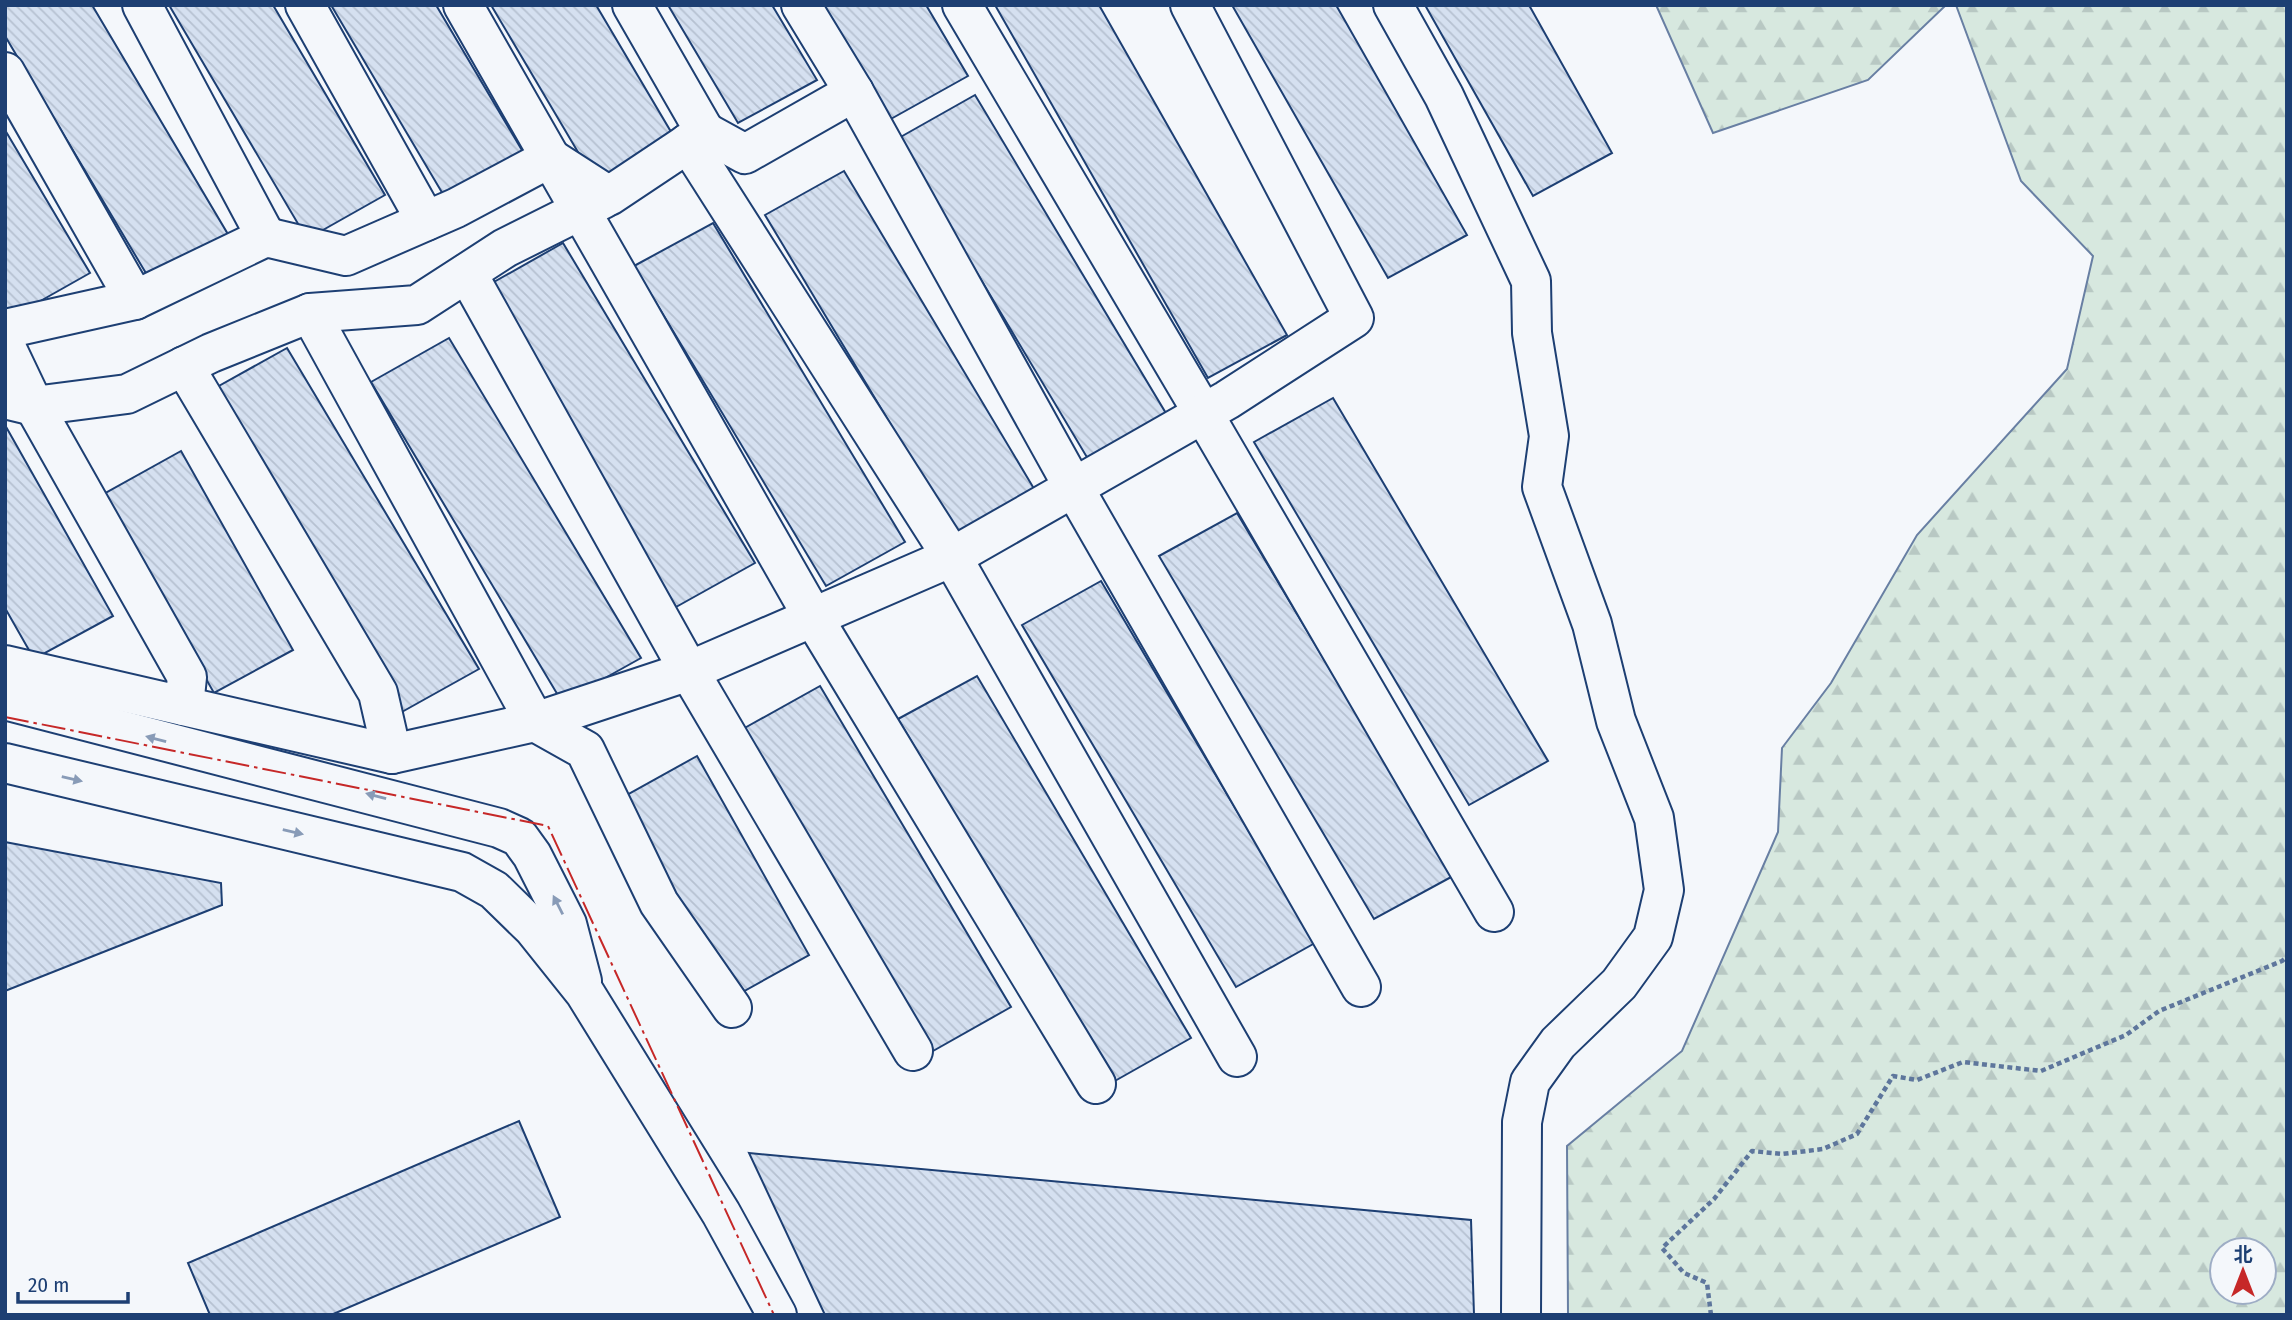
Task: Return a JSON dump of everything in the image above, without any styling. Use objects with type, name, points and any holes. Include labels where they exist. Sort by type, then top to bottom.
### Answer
[{"type":"street","points":[[142,5],[266,237]]},
{"type":"street","points":[[305,5],[426,221]]},
{"type":"street","points":[[463,5],[550,158],[594,203],[813,617],[1096,1084]]},
{"type":"street","points":[[632,5],[696,138],[952,557],[1237,1057]]},
{"type":"street","points":[[801,5],[854,92],[1074,488],[1361,987]]},
{"type":"street","points":[[962,5],[1494,912]]},
{"type":"street","points":[[5,665],[392,754],[535,722],[689,671],[952,557],[1227,400],[1354,318],[1190,5]]},
{"type":"street","points":[[1393,5],[1444,96],[1531,281],[1532,332],[1549,436],[1542,487],[1592,624],[1616,721],[1654,818],[1664,890],[1653,937],[1619,984],[1558,1043],[1530,1082],[1522,1122],[1521,1315]]},
{"type":"street","points":[[5,72],[135,300]]},
{"type":"street","points":[[696,138],[745,154],[854,92]]},
{"type":"street","points":[[20,402],[127,394],[184,366],[310,313],[417,305],[505,248],[594,203],[696,138]]},
{"type":"street","points":[[5,329],[135,300],[266,237],[346,256],[456,208],[550,158]]},
{"type":"street","points":[[467,273],[689,671],[913,1051]]},
{"type":"street","points":[[310,313],[535,722],[585,750],[659,903],[732,1008]]},
{"type":"street","points":[[5,345],[20,402],[187,677],[184,706]]},
{"type":"street","points":[[184,366],[379,692],[392,754]]},
{"type":"street","points":[[5,700],[499,828],[519,836],[533,855],[568,924],[585,993]]},
{"type":"street","points":[[5,763],[462,872],[494,890],[533,928],[585,993],[721,1213],[777,1315]]},
{"type":"path","points":[[1711,1315],[1707,1283],[1684,1273],[1662,1248],[1714,1199],[1752,1151],[1782,1154],[1823,1149],[1857,1134],[1894,1076],[1917,1080],[1963,1062],[2041,1071],[2126,1035],[2159,1011],[2287,957]]},
{"type":"green space","points":[[1656,5],[1946,5],[1868,80],[1713,133]]},
{"type":"green space","points":[[1956,5],[2287,5],[2287,1315],[1568,1315],[1567,1146],[1682,1051],[1778,832],[1782,748],[1831,683],[1917,535],[2067,369],[2093,256],[2021,181]]},
{"type":"building","points":[[5,5],[92,5],[229,236],[150,280],[5,36]]},
{"type":"building","points":[[169,5],[273,5],[385,195],[307,239]]},
{"type":"building","points":[[331,5],[436,5],[526,157],[447,201]]},
{"type":"building","points":[[491,5],[596,5],[677,142],[598,186]]},
{"type":"building","points":[[668,5],[772,5],[817,80],[738,123]]},
{"type":"building","points":[[821,5],[926,5],[968,76],[889,120]]},
{"type":"building","points":[[995,5],[1099,5],[1287,335],[1208,378]]},
{"type":"building","points":[[1232,5],[1336,5],[1467,235],[1388,278]]},
{"type":"building","points":[[1425,5],[1529,5],[1612,153],[1533,196]]},
{"type":"building","points":[[975,95],[1167,415],[1088,459],[897,139]]},
{"type":"building","points":[[5,130],[90,273],[12,317],[5,307]]},
{"type":"building","points":[[844,171],[1036,492],[957,535],[765,215]]},
{"type":"building","points":[[713,223],[905,542],[826,586],[634,266]]},
{"type":"building","points":[[563,243],[755,563],[676,607],[485,287]]},
{"type":"building","points":[[449,338],[641,658],[562,702],[371,382]]},
{"type":"building","points":[[287,348],[479,669],[400,713],[208,392]]},
{"type":"building","points":[[1333,398],[1548,761],[1469,805],[1254,442]]},
{"type":"building","points":[[5,425],[113,616],[34,659],[5,608]]},
{"type":"building","points":[[181,451],[293,650],[214,693],[102,495]]},
{"type":"building","points":[[1237,513],[1453,876],[1374,919],[1159,556]]},
{"type":"building","points":[[1101,581],[1315,943],[1236,987],[1022,625]]},
{"type":"building","points":[[977,676],[1191,1038],[1113,1082],[898,719]]},
{"type":"building","points":[[820,686],[1011,1007],[933,1051],[741,730]]},
{"type":"building","points":[[697,756],[809,955],[730,999],[618,800]]},
{"type":"building","points":[[5,842],[221,883],[222,905],[5,991]]},
{"type":"building","points":[[519,1121],[560,1217],[331,1315],[210,1315],[188,1263]]},
{"type":"building","points":[[749,1153],[1471,1220],[1474,1315],[825,1315]]},
{"type":"power","points":[[5,717],[548,826],[774,1315]]}]
